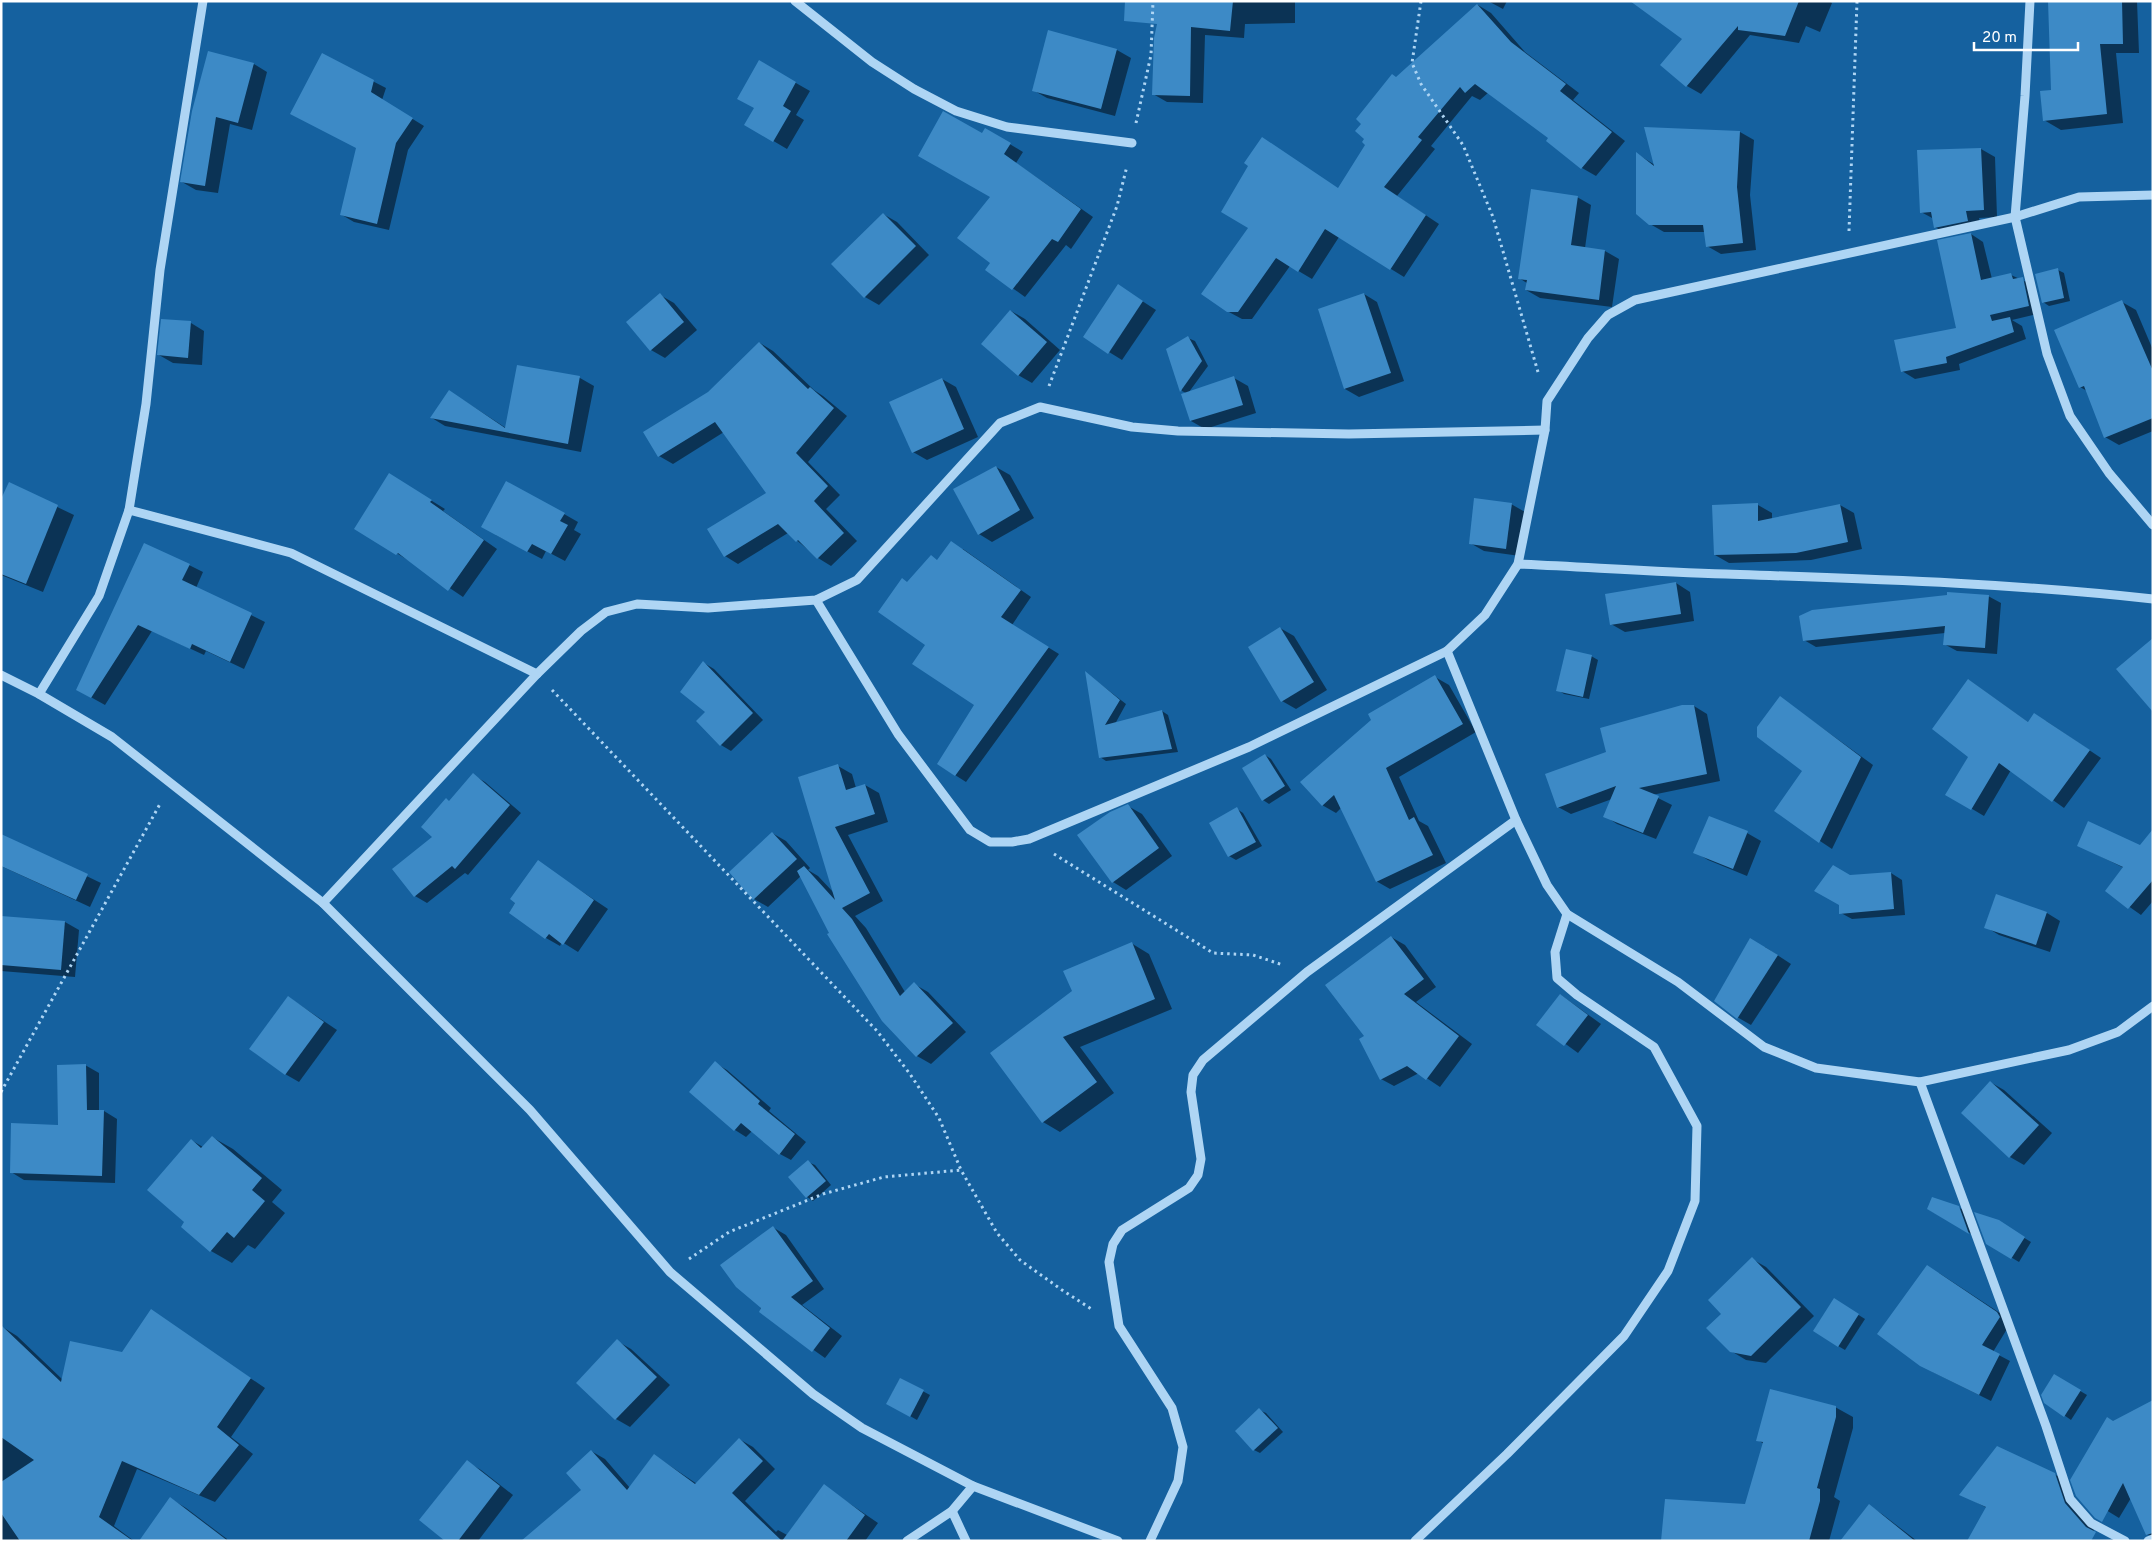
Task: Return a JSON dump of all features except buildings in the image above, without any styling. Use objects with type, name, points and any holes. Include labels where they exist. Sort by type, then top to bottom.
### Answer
[{"type":"street","points":[[39,694],[99,596],[129,510],[146,404],[160,270],[203,1]]},
{"type":"street","points":[[795,1],[872,62],[956,111],[1007,127],[1132,143]]},
{"type":"street","points":[[2030,1],[2025,96],[2015,217],[2047,354],[2070,416],[2109,473],[2153,525]]},
{"type":"street","points":[[816,600],[898,734],[970,830],[990,842],[1012,842],[1029,839],[1249,747],[1447,651],[1485,615],[1518,564],[1545,430],[1547,401],[1588,338],[1608,315],[1635,300],[2015,217],[2079,197],[2153,195]]},
{"type":"street","points":[[323,903],[536,674],[581,631],[606,612],[637,604],[708,608],[816,600],[856,580],[1000,423],[1040,407],[1132,427],[1178,431],[1349,434],[1545,430]]},
{"type":"street","points":[[129,510],[291,553],[536,674]]},
{"type":"street","points":[[1518,564],[1723,574],[1918,580],[2092,592],[2153,600]]},
{"type":"street","points":[[1447,651],[1516,820],[1547,885],[1567,914],[1678,982],[1764,1047],[1816,1068],[1920,1082],[2069,1050],[2118,1032],[2153,1006]]},
{"type":"street","points":[[1,676],[39,694],[112,738],[323,903],[530,1110],[670,1272],[821,1399],[862,1428],[974,1486],[1118,1541]]},
{"type":"street","points":[[1150,1541],[1178,1481],[1184,1447],[1172,1408],[1119,1326],[1109,1262],[1113,1244],[1122,1230],[1188,1188],[1198,1175],[1201,1159],[1191,1092],[1193,1075],[1203,1060],[1307,972],[1516,820]]},
{"type":"street","points":[[1415,1541],[1507,1454],[1624,1336],[1668,1271],[1695,1201],[1697,1126],[1654,1047],[1577,995],[1557,978],[1555,952],[1567,914]]},
{"type":"street","points":[[1920,1082],[2046,1426],[2070,1499],[2091,1523],[2125,1541]]},
{"type":"street","points":[[907,1541],[952,1511],[974,1486]]},
{"type":"street","points":[[952,1511],[966,1541]]},
{"type":"street","points":[[2148,1541],[2153,1540]]},
{"type":"path","points":[[1040,407],[1117,206],[1151,55],[1153,1]]},
{"type":"path","points":[[1421,1],[1412,63],[1421,84],[1463,145],[1493,217],[1547,401]]},
{"type":"path","points":[[1848,253],[1856,1]]},
{"type":"path","points":[[536,674],[877,1031],[910,1074],[939,1118],[961,1170],[997,1233],[1020,1260],[1062,1290],[1119,1326]]},
{"type":"path","points":[[1,1092],[172,784]]},
{"type":"path","points":[[1029,839],[1212,953],[1253,956],[1307,972]]},
{"type":"path","points":[[670,1272],[728,1232],[823,1194],[884,1176],[961,1170]]}]
